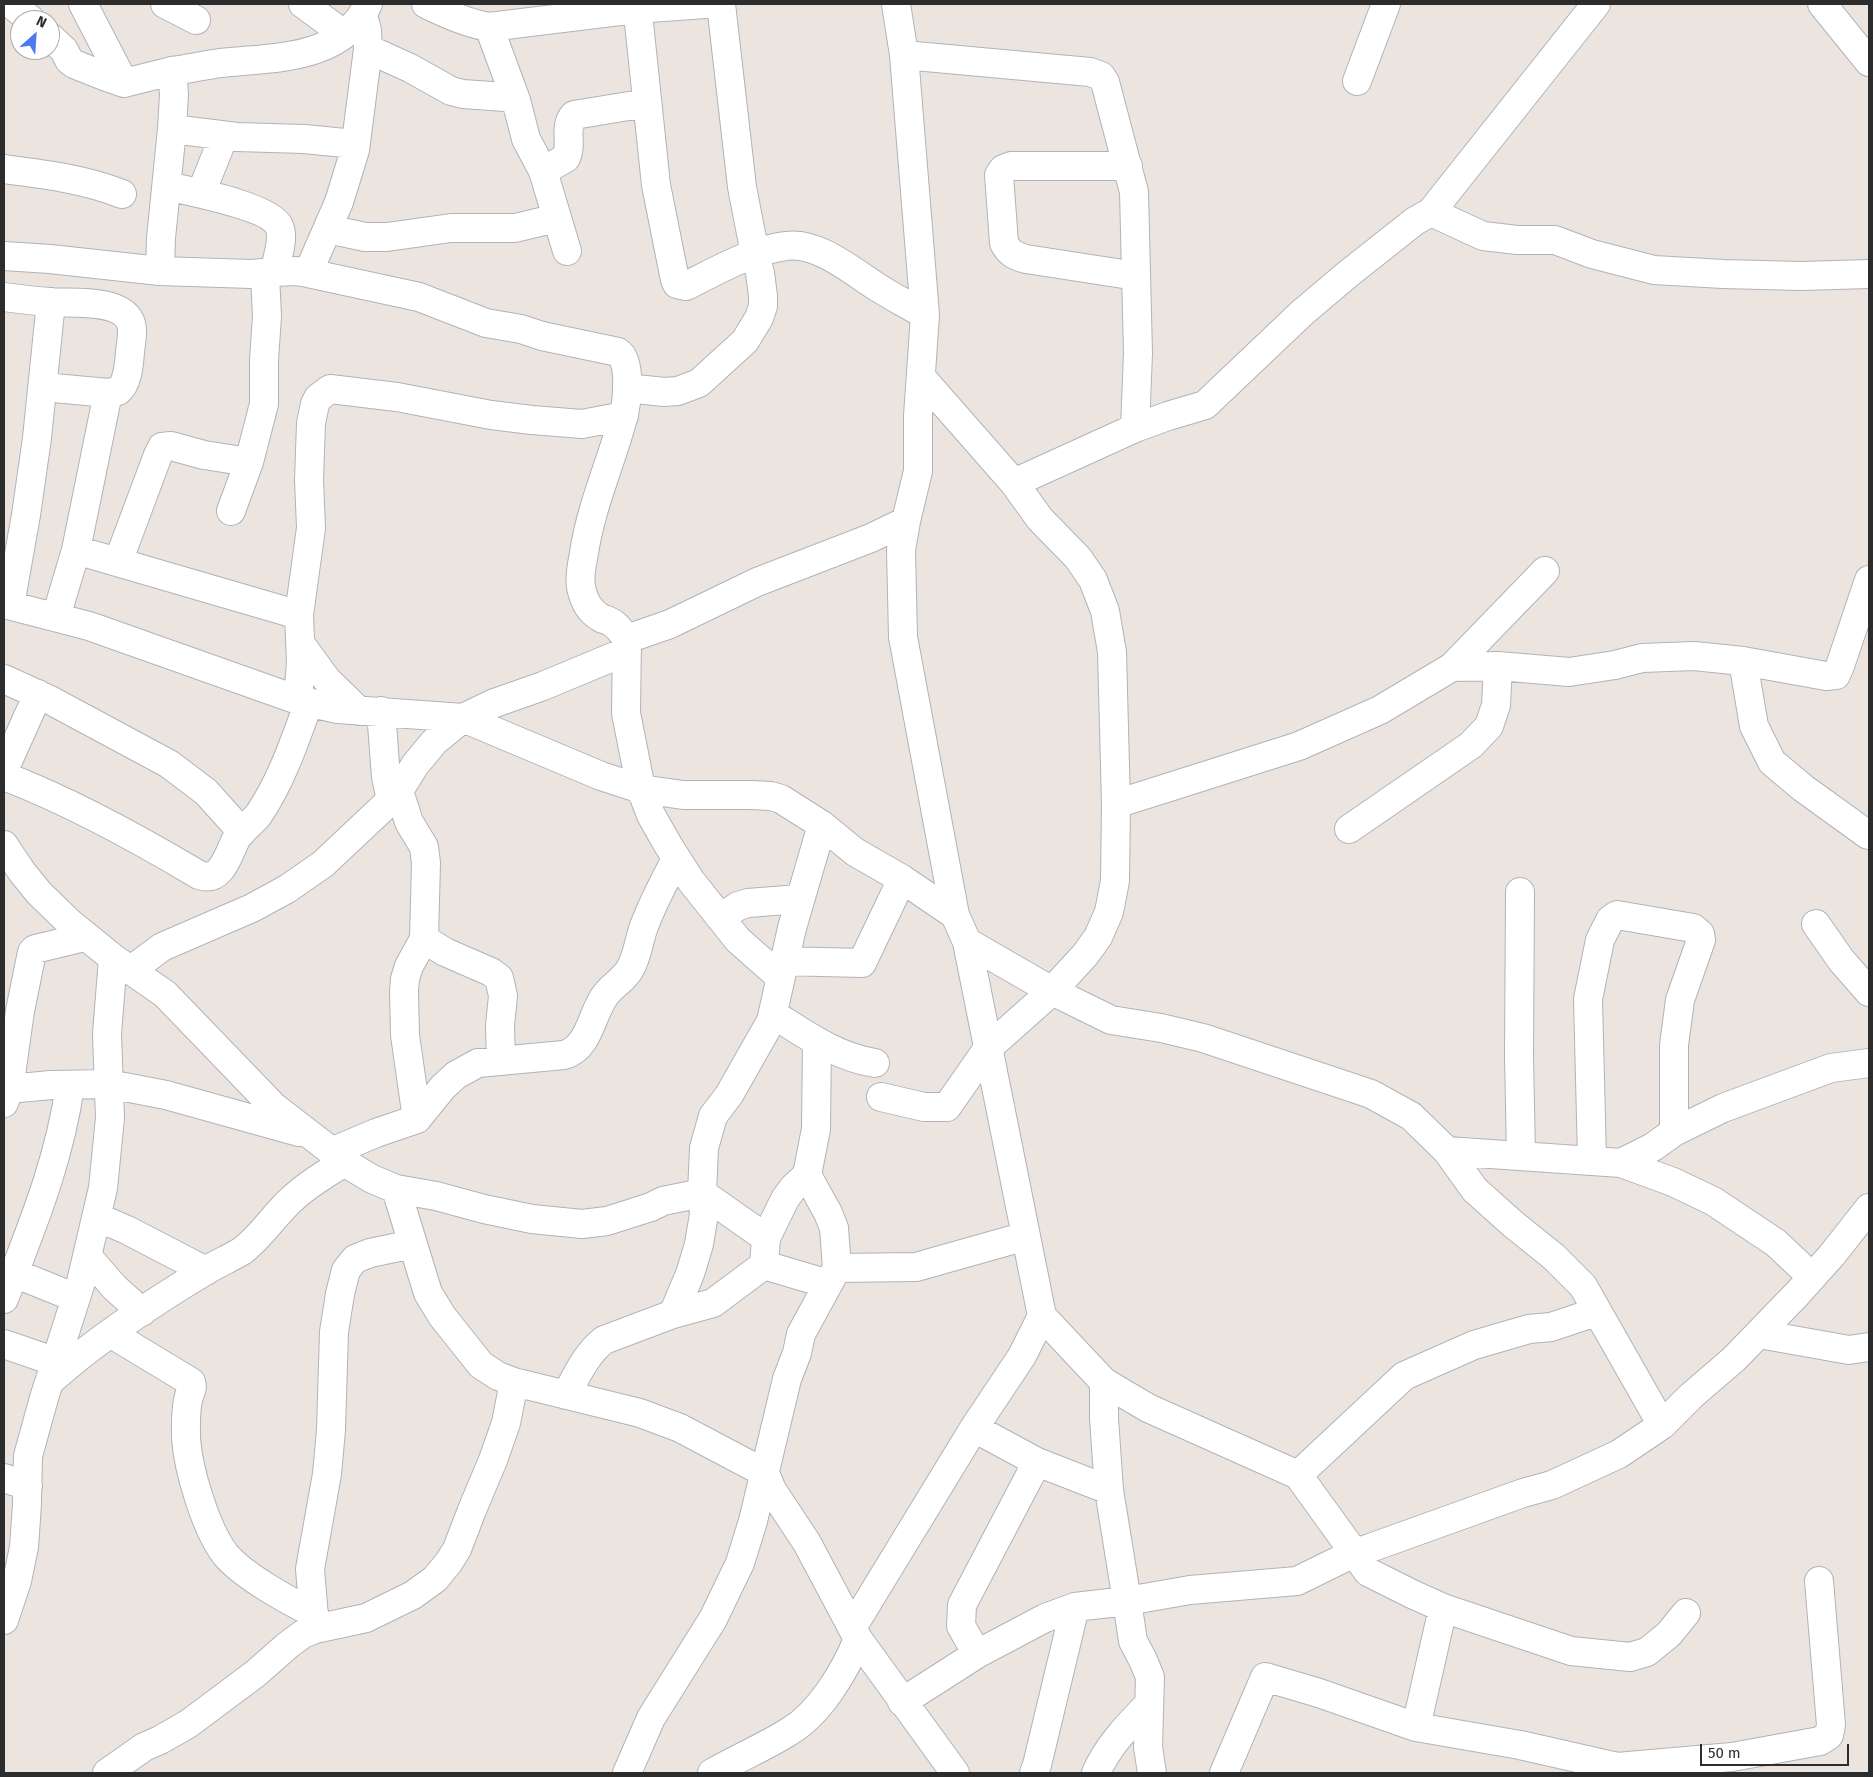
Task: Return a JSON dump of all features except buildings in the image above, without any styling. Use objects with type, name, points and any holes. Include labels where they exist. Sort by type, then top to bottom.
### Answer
[{"type":"street","points":[[84,4],[124,83]]},
{"type":"street","points":[[165,4],[196,20]]},
{"type":"street","points":[[303,4],[344,34]]},
{"type":"street","points":[[426,4],[444,13],[489,27],[636,6],[705,4]]},
{"type":"street","points":[[627,388],[664,392],[689,388],[709,375],[739,348],[754,329],[760,318],[763,306],[760,274],[742,187],[721,4]]},
{"type":"street","points":[[896,4],[904,56],[925,315],[918,416],[918,471],[901,550],[903,637],[948,868],[955,915],[967,942],[1042,1316],[1104,1382],[1148,1408],[1298,1474],[1368,1572],[1443,1608],[1571,1651],[1630,1657],[1647,1652],[1669,1634],[1686,1614]]},
{"type":"street","points":[[1357,81],[1386,4]]},
{"type":"street","points":[[1014,483],[1135,428],[1205,405],[1302,312],[1415,221],[1431,212],[1596,4]]},
{"type":"street","points":[[1822,4],[1869,62]]},
{"type":"street","points":[[636,6],[656,185],[677,284],[686,286],[755,254],[786,246],[806,247],[830,258],[925,315]]},
{"type":"street","points":[[60,46],[71,62],[124,83],[172,71],[220,63],[312,52],[325,47],[344,34],[366,9]]},
{"type":"street","points":[[308,273],[328,229],[348,174],[356,144],[368,49],[366,9]]},
{"type":"street","points":[[489,27],[516,100],[526,139],[543,171],[567,251]]},
{"type":"street","points":[[368,49],[456,92],[516,100]]},
{"type":"street","points":[[904,56],[1096,73],[1105,82],[1134,192],[1138,353],[1135,428]]},
{"type":"street","points":[[160,271],[161,238],[167,186],[167,161],[172,129],[174,94],[172,71]]},
{"type":"street","points":[[543,171],[566,158],[569,150],[568,125],[574,115],[647,103]]},
{"type":"street","points":[[172,129],[224,136],[304,139],[356,144]]},
{"type":"street","points":[[201,193],[224,136]]},
{"type":"street","points":[[1128,166],[1012,166],[1004,169],[999,175],[1004,243],[1013,255],[1026,259],[1136,276]]},
{"type":"street","points":[[4,169],[98,186],[122,194]]},
{"type":"street","points":[[167,186],[230,201],[253,210],[277,224],[280,239],[270,273],[264,360],[264,404],[249,462],[231,511]]},
{"type":"street","points":[[1431,212],[1483,236],[1517,240],[1555,240],[1592,254],[1654,270],[1801,276],[1869,274]]},
{"type":"street","points":[[328,229],[356,235],[386,238],[450,228],[515,228],[557,218]]},
{"type":"street","points":[[4,256],[160,271],[270,273],[296,271],[419,297],[486,323],[521,329],[542,336],[618,352],[623,356],[626,367],[627,388],[624,416],[594,507],[585,544],[580,579],[585,602],[589,608],[601,618],[616,625],[627,645],[626,714],[641,789],[651,815],[691,881],[738,940],[782,969],[862,963],[902,879]]},
{"type":"street","points":[[4,297],[51,302],[92,303],[123,313],[130,321],[130,355],[125,382],[118,392],[108,393],[43,386]]},
{"type":"street","points":[[51,302],[43,386],[27,506],[7,604],[89,626],[303,701],[338,709],[463,718],[601,776],[641,789],[683,795],[771,796],[781,799],[822,825],[855,852],[902,879],[955,915]]},
{"type":"street","points":[[882,1097],[924,1107],[947,1107],[988,1048],[1052,991],[1085,955],[1098,937],[1109,912],[1115,881],[1116,804],[1112,652],[1106,611],[1093,580],[1078,558],[1040,520],[1014,483],[922,377]]},
{"type":"street","points":[[4,776],[44,792],[128,834],[202,876],[214,874],[223,867],[238,837],[258,814],[281,774],[303,701],[300,615],[311,528],[309,480],[311,423],[315,404],[326,390],[397,397],[491,415],[572,424],[624,416]]},
{"type":"street","points":[[56,617],[76,550],[108,393]]},
{"type":"street","points":[[118,562],[162,447],[172,446],[204,455],[249,462]]},
{"type":"street","points":[[122,964],[252,908],[287,889],[323,864],[395,795],[415,765],[434,742],[463,718],[492,704],[559,680],[757,582],[871,538],[906,521]]},
{"type":"street","points":[[76,550],[300,615]]},
{"type":"street","points":[[1116,804],[1299,746],[1380,710],[1452,667],[1545,571]]},
{"type":"street","points":[[1452,667],[1498,666],[1569,672],[1615,665],[1642,658],[1694,656],[1743,661],[1826,676],[1836,675],[1869,580]]},
{"type":"street","points":[[300,643],[327,680],[370,711],[386,777],[424,847],[426,863],[424,939],[410,966],[405,979],[404,991],[406,1034],[417,1120]]},
{"type":"street","points":[[1743,661],[1754,726],[1772,762],[1868,835]]},
{"type":"street","points":[[1349,829],[1471,745],[1489,726],[1496,705],[1498,666]]},
{"type":"street","points":[[4,679],[38,694],[159,757],[206,792],[242,832]]},
{"type":"street","points":[[4,770],[38,694]]},
{"type":"street","points":[[672,1314],[690,1274],[699,1244],[704,1214],[702,1193],[704,1148],[713,1116],[733,1087],[771,1022],[799,900],[822,825]]},
{"type":"street","points":[[4,845],[39,893],[85,937],[164,994],[274,1106],[329,1150],[372,1179],[396,1189],[436,1196],[484,1209],[532,1219],[582,1224],[608,1221],[651,1207],[663,1201],[702,1193],[766,1238]]},
{"type":"street","points":[[85,937],[35,949],[32,952],[6,1096],[70,1085],[109,1084],[166,1095],[329,1150],[417,1120],[456,1075],[478,1063],[564,1055],[576,1050],[582,1043],[605,995],[630,968],[655,898],[676,859]]},
{"type":"street","points":[[1520,892],[1519,1057],[1521,1155]]},
{"type":"street","points":[[721,918],[738,906],[748,903],[799,900]]},
{"type":"street","points":[[1592,1160],[1588,999],[1600,940],[1610,920],[1617,915],[1693,928],[1700,934],[1701,940],[1680,1000],[1674,1046],[1674,1132]]},
{"type":"street","points":[[1816,924],[1841,960],[1869,992]]},
{"type":"street","points":[[424,939],[445,952],[491,972],[499,978],[502,996],[500,1024],[501,1061]]},
{"type":"street","points":[[967,942],[1052,991],[1111,1020],[1162,1028],[1204,1038],[1371,1094],[1411,1116],[1447,1151],[1475,1190],[1554,1257],[1583,1286],[1596,1312],[1662,1424]]},
{"type":"street","points":[[4,1620],[17,1581],[24,1547],[16,1482],[28,1456],[88,1257],[97,1217],[108,1152],[110,1118],[107,1034],[122,964]]},
{"type":"street","points":[[773,1014],[836,1052],[862,1061],[875,1063]]},
{"type":"street","points":[[764,1265],[766,1238],[785,1199],[793,1188],[807,1175],[816,1129],[816,1041]]},
{"type":"street","points":[[1621,1163],[1653,1147],[1674,1132],[1723,1108],[1831,1068],[1869,1062]]},
{"type":"street","points":[[4,1299],[39,1210],[63,1126],[70,1085]]},
{"type":"street","points":[[53,1371],[73,1360],[142,1312],[253,1242],[267,1229],[293,1198],[307,1186],[329,1150]]},
{"type":"street","points":[[1447,1151],[1621,1163],[1673,1182],[1714,1201],[1776,1243],[1812,1277]]},
{"type":"street","points":[[626,1773],[651,1718],[730,1587],[742,1554],[765,1473],[787,1379],[797,1353],[801,1334],[833,1276],[834,1228],[807,1175]]},
{"type":"street","points":[[396,1189],[428,1293],[442,1316],[481,1365],[498,1376],[514,1382],[640,1413],[672,1425],[765,1473],[772,1490],[807,1543],[855,1634],[902,1702],[955,1773]]},
{"type":"street","points":[[902,1702],[977,1654],[1045,1618],[1075,1607],[1127,1601],[1190,1590],[1297,1580],[1354,1553],[1523,1493],[1552,1485],[1619,1454],[1662,1424],[1734,1359],[1812,1277],[1869,1208]]},
{"type":"street","points":[[97,1217],[127,1230],[206,1271]]},
{"type":"street","points":[[566,1395],[585,1360],[599,1344],[672,1314],[713,1302],[764,1265],[833,1276],[916,1267],[1026,1236]]},
{"type":"street","points":[[314,1621],[310,1568],[327,1474],[331,1430],[334,1332],[346,1270],[355,1259],[370,1253],[413,1244]]},
{"type":"street","points":[[88,1257],[115,1288],[142,1312]]},
{"type":"street","points":[[14,1273],[76,1298]]},
{"type":"street","points":[[1298,1474],[1404,1376],[1474,1346],[1529,1329],[1551,1327],[1596,1312]]},
{"type":"street","points":[[712,1773],[792,1730],[813,1711],[839,1678],[855,1634],[974,1428],[1022,1356],[1042,1316]]},
{"type":"street","points":[[110,1333],[191,1382],[193,1387],[186,1411],[186,1438],[189,1461],[199,1497],[221,1547],[230,1558],[257,1580],[296,1605],[314,1621]]},
{"type":"street","points":[[1759,1334],[1862,1352]]},
{"type":"street","points":[[4,1344],[53,1371]]},
{"type":"street","points":[[107,1773],[144,1747],[188,1724],[255,1674],[314,1621],[366,1618],[381,1612],[435,1579],[450,1562],[457,1549],[500,1442],[514,1382]]},
{"type":"street","points":[[1104,1382],[1104,1418],[1109,1490],[1133,1641],[1150,1677],[1148,1747],[1152,1773]]},
{"type":"street","points":[[974,1428],[1036,1462],[1109,1490]]},
{"type":"street","points":[[977,1654],[961,1626],[962,1605],[1036,1462]]},
{"type":"street","points":[[1224,1773],[1265,1677],[1319,1693],[1416,1727],[1520,1745],[1616,1770],[1732,1757],[1820,1741],[1829,1735],[1831,1725],[1819,1581]]},
{"type":"street","points":[[1034,1773],[1075,1607]]},
{"type":"street","points":[[1416,1727],[1443,1608]]},
{"type":"street","points":[[1096,1773],[1126,1727],[1149,1704]]}]
